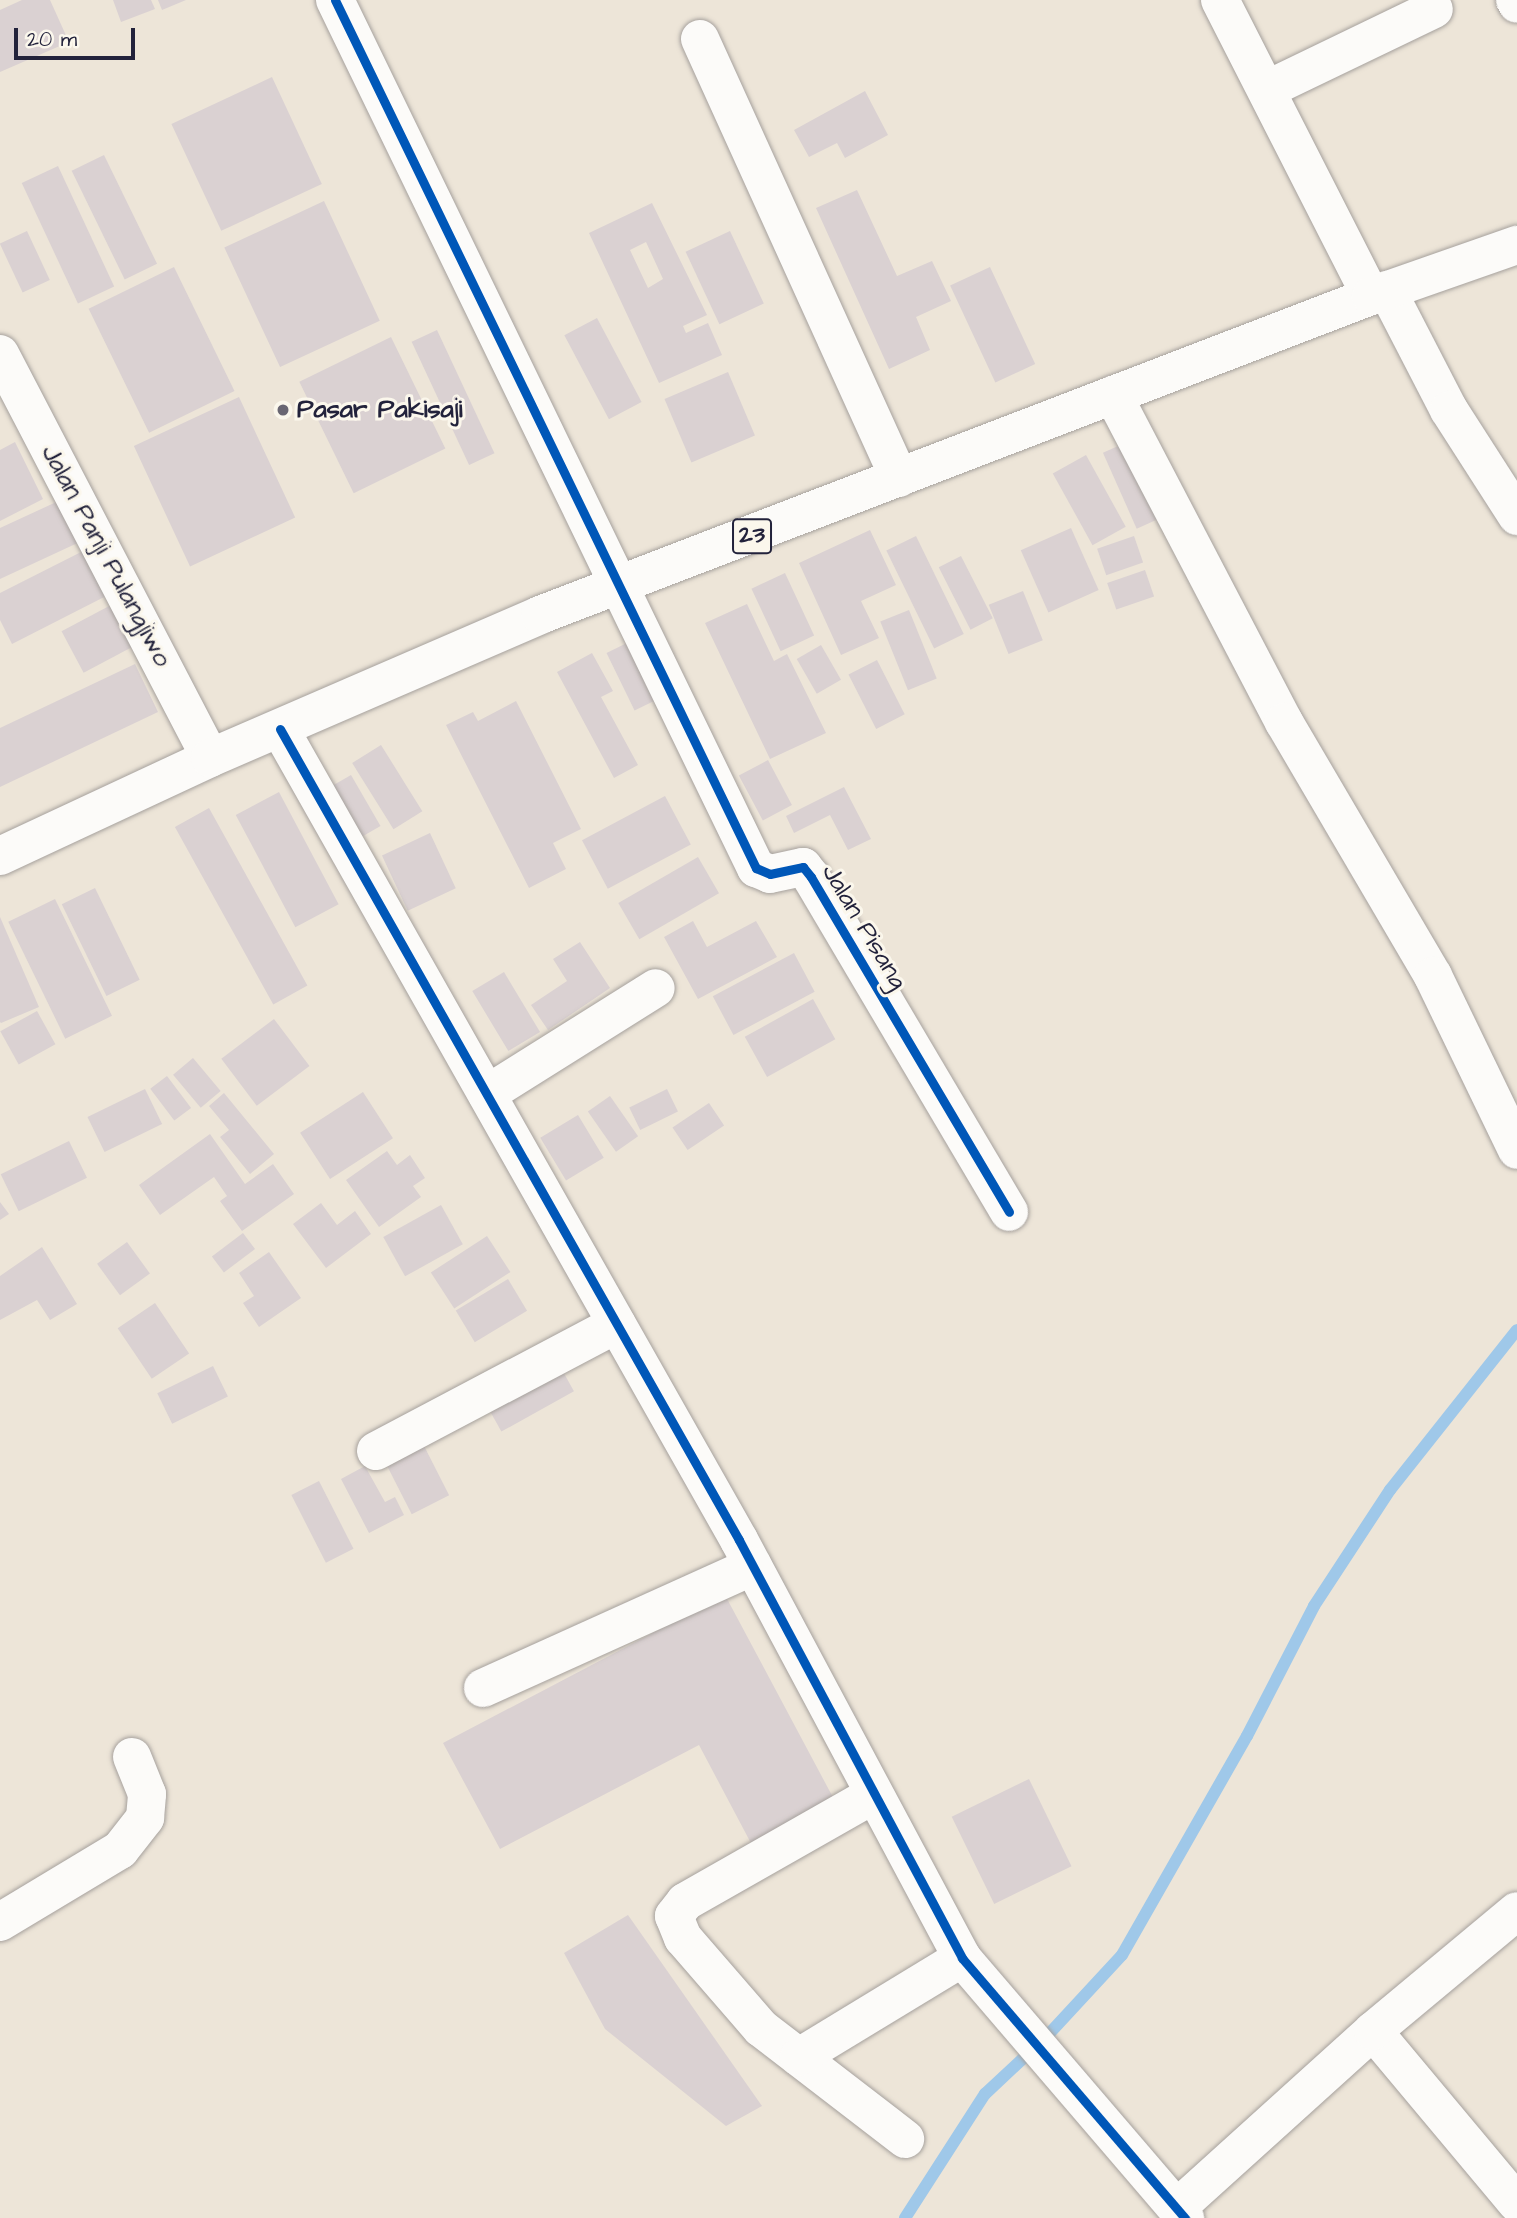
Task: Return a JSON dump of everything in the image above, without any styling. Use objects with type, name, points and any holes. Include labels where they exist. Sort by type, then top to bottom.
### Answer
[{"type":"main road","points":[[335,0],[619,587]]},
{"type":"main road","points":[[1220,0],[1379,293],[1517,516]]},
{"type":"main road","points":[[1268,89],[1434,9]]},
{"type":"main road","points":[[699,39],[899,478]]},
{"type":"main road","name":"23","points":[[0,856],[209,758],[540,615],[619,587],[1379,293],[1517,245]]},
{"type":"main road","name":"Jalan Panji Pulangjiwo","points":[[0,354],[209,758]]},
{"type":"main road","points":[[1113,395],[1284,722],[1433,976],[1517,1150]]},
{"type":"main road","name":"Jalan Pisang","points":[[619,587],[757,868],[770,874],[803,867],[811,877],[1009,1212]]},
{"type":"main road","points":[[280,729],[753,1566],[962,1958],[1070,2087],[1181,2213],[1373,2031],[1517,1911]]},
{"type":"main road","points":[[487,1094],[656,988]]},
{"type":"main road","points":[[376,1451],[617,1324]]},
{"type":"main road","points":[[483,1688],[753,1566]]},
{"type":"main road","points":[[0,1922],[120,1850],[145,1818],[147,1794],[132,1757]]},
{"type":"main road","points":[[873,1795],[685,1902],[674,1916],[683,1938],[761,2028],[905,2139]]},
{"type":"main road","points":[[799,2057],[962,1958]]},
{"type":"main road","points":[[1373,2031],[1517,2203]]},
{"type":"building","points":[[22,0],[50,0],[69,42],[0,72],[0,10]]},
{"type":"building","points":[[113,0],[151,0],[155,9],[121,22]]},
{"type":"building","points":[[158,0],[186,0],[162,10]]},
{"type":"building","points":[[272,77],[322,184],[221,231],[171,124]]},
{"type":"building","points":[[865,91],[888,135],[845,158],[837,143],[809,157],[794,130]]},
{"type":"building","points":[[104,155],[157,264],[125,280],[72,171]]},
{"type":"building","points":[[58,166],[114,287],[78,303],[22,183]]},
{"type":"building","points":[[857,190],[897,276],[932,261],[951,301],[916,317],[930,350],[889,369],[816,208]]},
{"type":"building","points":[[324,201],[380,321],[280,367],[224,247]]},
{"type":"building","points":[[652,203],[707,315],[683,326],[686,333],[708,323],[722,355],[659,383],[589,233]],"holes":[[[646,242],[663,279],[648,288],[630,250]]]},
{"type":"building","points":[[27,231],[50,280],[23,293],[0,244]]},
{"type":"building","points":[[730,231],[764,304],[719,324],[686,252]]},
{"type":"building","points":[[174,267],[234,391],[149,433],[89,309]]},
{"type":"building","points":[[990,267],[1035,364],[995,383],[950,286]]},
{"type":"building","points":[[597,318],[642,402],[609,419],[564,335]]},
{"type":"building","points":[[437,330],[494,453],[469,465],[412,342]]},
{"type":"building","points":[[391,337],[445,448],[354,493],[299,382]]},
{"type":"building","points":[[728,372],[755,436],[691,462],[664,399]]},
{"type":"building","points":[[239,397],[295,518],[190,567],[134,446]]},
{"type":"building","points":[[1134,439],[1168,515],[1137,529],[1103,453]]},
{"type":"building","points":[[15,442],[43,499],[0,521],[0,450]]},
{"type":"building","points":[[1086,455],[1126,527],[1093,545],[1053,473]]},
{"type":"building","points":[[65,498],[84,540],[0,579],[0,528]]},
{"type":"building","points":[[1071,528],[1099,590],[1048,612],[1021,550]]},
{"type":"building","points":[[870,530],[896,585],[861,601],[879,638],[841,655],[799,563]]},
{"type":"building","points":[[916,536],[964,634],[934,648],[886,550]]},
{"type":"building","points":[[1134,536],[1143,562],[1106,575],[1097,549]]},
{"type":"building","points":[[89,548],[112,593],[12,644],[0,620],[0,593]]},
{"type":"building","points":[[961,556],[993,618],[971,630],[939,567]]},
{"type":"building","points":[[1145,570],[1154,596],[1116,609],[1107,583]]},
{"type":"building","points":[[785,573],[814,636],[781,651],[751,589]]},
{"type":"building","points":[[1023,591],[1043,640],[1009,654],[989,605]]},
{"type":"building","points":[[747,604],[774,661],[787,654],[826,733],[770,759],[705,623]]},
{"type":"building","points":[[111,605],[133,646],[84,673],[62,631]]},
{"type":"building","points":[[909,610],[937,679],[908,690],[880,622]]},
{"type":"building","points":[[629,642],[657,700],[635,710],[607,653]]},
{"type":"building","points":[[821,645],[841,680],[817,694],[797,659]]},
{"type":"building","points":[[592,653],[613,691],[601,697],[638,765],[614,778],[557,672]]},
{"type":"building","points":[[877,660],[905,714],[876,729],[848,675]]},
{"type":"building","points":[[135,664],[158,712],[0,787],[0,728]]},
{"type":"building","points":[[516,701],[581,829],[553,843],[566,869],[529,888],[446,725],[473,712],[478,721]]},
{"type":"building","points":[[381,745],[422,811],[394,829],[352,763]]},
{"type":"building","points":[[768,760],[792,805],[763,821],[739,775]]},
{"type":"building","points":[[351,775],[381,826],[361,837],[332,786]]},
{"type":"building","points":[[844,787],[871,839],[848,850],[830,815],[794,833],[786,816]]},
{"type":"building","points":[[279,792],[339,904],[295,927],[236,815]]},
{"type":"building","points":[[665,796],[691,845],[608,889],[582,840]]},
{"type":"building","points":[[209,808],[307,986],[273,1004],[175,827]]},
{"type":"building","points":[[430,833],[456,888],[408,911],[382,855]]},
{"type":"building","points":[[698,857],[719,893],[639,939],[618,903]]},
{"type":"building","points":[[95,888],[140,980],[106,996],[62,904]]},
{"type":"building","points":[[55,899],[112,1016],[65,1039],[8,922]]},
{"type":"building","points":[[0,917],[39,1007],[1,1023],[0,1022]]},
{"type":"building","points":[[693,921],[707,947],[756,921],[777,957],[698,999],[664,937]]},
{"type":"building","points":[[580,942],[610,988],[548,1030],[531,1005],[567,981],[553,959]]},
{"type":"building","points":[[794,953],[815,992],[733,1035],[713,996]]},
{"type":"building","points":[[504,972],[540,1032],[508,1051],[472,991]]},
{"type":"building","points":[[813,999],[835,1039],[767,1077],[745,1037]]},
{"type":"building","points":[[37,1011],[55,1044],[19,1065],[0,1031]]},
{"type":"building","points":[[274,1019],[310,1066],[257,1106],[221,1059]]},
{"type":"building","points":[[193,1058],[221,1091],[201,1108],[173,1075]]},
{"type":"building","points":[[167,1076],[191,1108],[174,1121],[150,1089]]},
{"type":"building","points":[[145,1089],[162,1124],[105,1152],[87,1117]]},
{"type":"building","points":[[667,1089],[678,1111],[640,1130],[629,1107]]},
{"type":"building","points":[[363,1092],[393,1138],[330,1179],[300,1133]]},
{"type":"building","points":[[224,1093],[274,1154],[250,1174],[220,1137],[229,1130],[209,1106]]},
{"type":"building","points":[[610,1096],[638,1136],[616,1152],[588,1111]]},
{"type":"building","points":[[709,1103],[724,1125],[688,1150],[673,1128]]},
{"type":"building","points":[[578,1115],[604,1158],[566,1181],[540,1138]]},
{"type":"building","points":[[210,1134],[245,1184],[273,1164],[294,1194],[242,1231],[220,1201],[227,1196],[214,1177],[160,1215],[139,1185]]},
{"type":"building","points":[[69,1141],[87,1178],[19,1211],[1,1174]]},
{"type":"building","points":[[387,1151],[397,1165],[410,1155],[425,1178],[413,1186],[421,1197],[379,1227],[346,1180]]},
{"type":"building","points":[[0,1202],[9,1214],[0,1220]]},
{"type":"building","points":[[321,1203],[337,1225],[355,1211],[371,1234],[326,1268],[293,1224]]},
{"type":"building","points":[[441,1205],[463,1244],[405,1276],[383,1237]]},
{"type":"building","points":[[243,1233],[255,1249],[224,1272],[212,1256]]},
{"type":"building","points":[[487,1236],[510,1272],[454,1309],[431,1272]]},
{"type":"building","points":[[127,1242],[150,1274],[120,1295],[97,1264]]},
{"type":"building","points":[[42,1247],[77,1304],[50,1320],[37,1300],[0,1320],[0,1276]]},
{"type":"building","points":[[269,1252],[301,1298],[259,1327],[243,1303],[254,1296],[239,1273]]},
{"type":"building","points":[[508,1279],[527,1311],[475,1342],[456,1310]]},
{"type":"building","points":[[155,1303],[189,1354],[152,1379],[118,1328]]},
{"type":"building","points":[[556,1359],[574,1391],[501,1432],[483,1399]]},
{"type":"building","points":[[213,1366],[228,1397],[172,1424],[157,1393]]},
{"type":"building","points":[[421,1440],[449,1495],[412,1514],[384,1459]]},
{"type":"building","points":[[365,1466],[385,1502],[395,1497],[404,1515],[369,1533],[341,1479]]},
{"type":"building","points":[[319,1481],[354,1549],[326,1563],[291,1495]]},
{"type":"building","points":[[725,1595],[836,1803],[753,1847],[699,1745],[500,1849],[443,1743]]},
{"type":"building","points":[[1029,1779],[1072,1866],[994,1904],[952,1817]]},
{"type":"building","points":[[628,1915],[762,2106],[726,2126],[605,2029],[564,1953]]},
{"type":"waterway","points":[[905,2218],[985,2094],[1047,2036],[1122,1955],[1247,1736],[1314,1606],[1390,1490],[1517,1330]]},
{"type":"cycle path","points":[[335,0],[756,868],[770,874],[803,867],[811,877],[1009,1212]]},
{"type":"cycle path","points":[[280,729],[739,1540],[962,1958],[1185,2218]]},
{"type":"place","name":"Pasar Pakisaji","points":[[283,410]]}]
